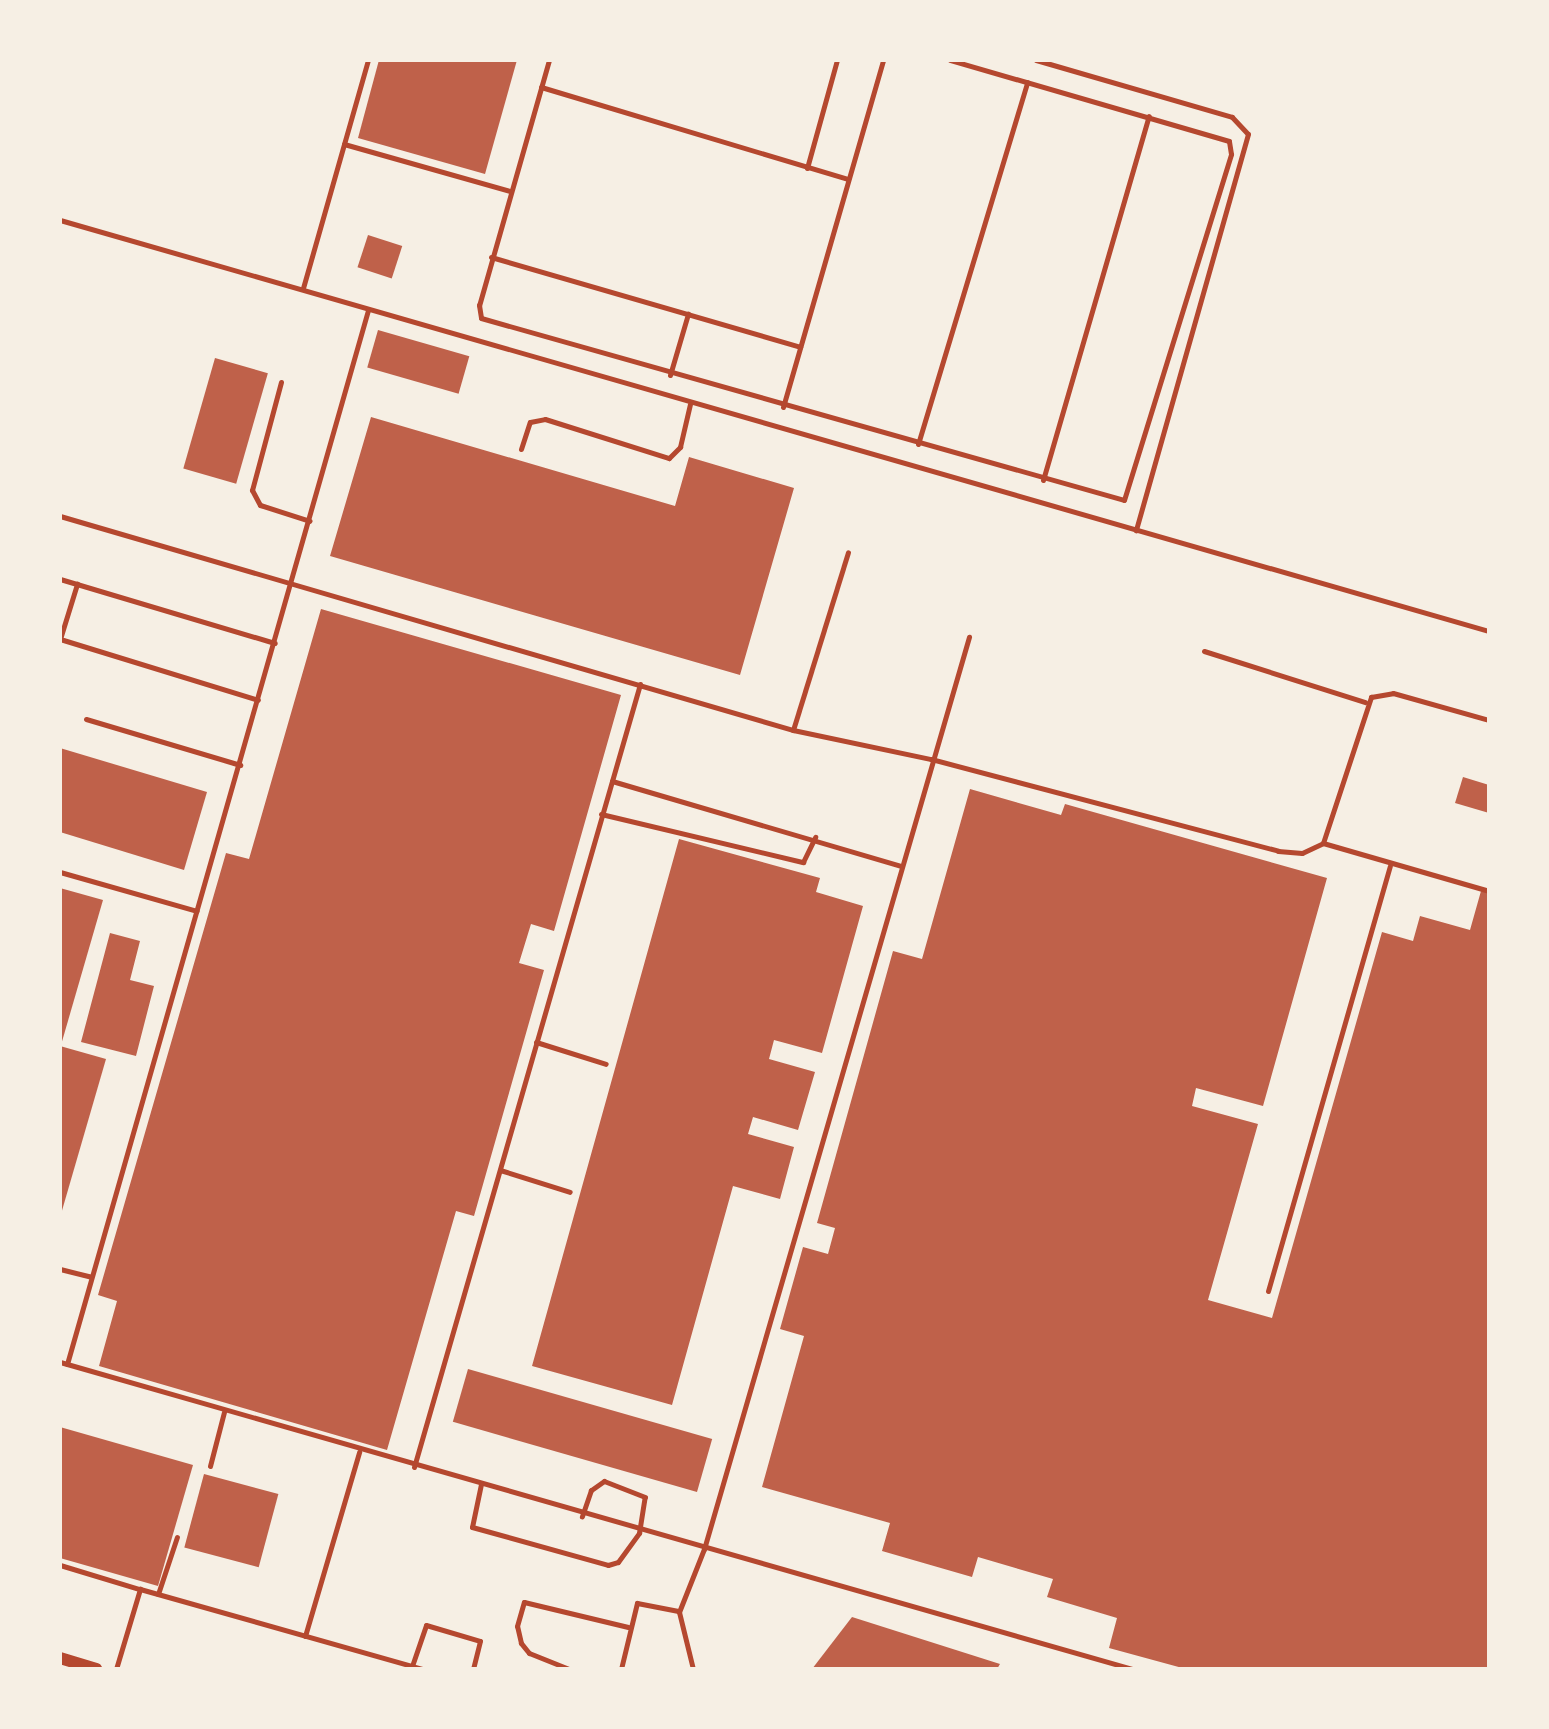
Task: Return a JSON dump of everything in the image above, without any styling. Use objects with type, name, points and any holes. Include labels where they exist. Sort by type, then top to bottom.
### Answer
[{"type":"street","points":[[60,1658],[96,1669]]},
{"type":"lane","points":[[302,289],[368,60]]},
{"type":"lane","points":[[549,60],[478,310],[486,322],[1118,499],[1131,493],[1231,154],[1224,137],[950,60]]},
{"type":"lane","points":[[807,168],[838,60]]},
{"type":"lane","points":[[783,407],[883,60]]},
{"type":"lane","points":[[1036,60],[1232,117],[1248,134],[1136,532]]},
{"type":"lane","points":[[918,444],[1026,82]]},
{"type":"lane","points":[[541,87],[848,179]]},
{"type":"lane","points":[[1043,480],[1149,116]]},
{"type":"lane","points":[[344,144],[510,191]]},
{"type":"lane","points":[[60,220],[1489,632]]},
{"type":"lane","points":[[492,257],[800,347]]},
{"type":"lane","points":[[368,310],[198,911],[64,1363],[582,1516],[1132,1669]]},
{"type":"lane","points":[[670,375],[688,314]]},
{"type":"lane","points":[[282,382],[252,490],[260,505],[310,521]]},
{"type":"lane","points":[[521,448],[530,422],[546,419],[669,458],[680,447],[690,404]]},
{"type":"lane","points":[[60,516],[792,730],[930,759],[1278,851],[1302,853],[1323,843],[1390,866],[1489,890]]},
{"type":"lane","points":[[792,730],[848,552]]},
{"type":"lane","points":[[60,579],[275,643]]},
{"type":"lane","points":[[77,584],[60,639],[258,700]]},
{"type":"lane","points":[[693,1669],[679,1612],[704,1548],[930,759],[969,637]]},
{"type":"lane","points":[[1204,651],[1365,702],[1393,694],[1489,720]]},
{"type":"lane","points":[[414,1467],[640,684]]},
{"type":"lane","points":[[1323,843],[1365,702]]},
{"type":"lane","points":[[86,719],[240,765]]},
{"type":"lane","points":[[612,781],[815,837],[900,866]]},
{"type":"lane","points":[[601,814],[803,862],[815,837]]},
{"type":"lane","points":[[1268,1291],[1390,866]]},
{"type":"lane","points":[[60,872],[198,911]]},
{"type":"lane","points":[[536,1042],[606,1064]]},
{"type":"lane","points":[[500,1170],[570,1192]]},
{"type":"lane","points":[[60,1268],[92,1277]]},
{"type":"lane","points":[[210,1466],[224,1412]]},
{"type":"lane","points":[[305,1636],[359,1452]]},
{"type":"lane","points":[[480,1484],[471,1520],[475,1528],[613,1565],[639,1532],[644,1498],[624,1485],[594,1487],[582,1516]]},
{"type":"lane","points":[[158,1594],[178,1537]]},
{"type":"lane","points":[[60,1565],[423,1669]]},
{"type":"lane","points":[[116,1669],[140,1589]]},
{"type":"lane","points":[[621,1669],[628,1628],[640,1601],[679,1612]]},
{"type":"lane","points":[[569,1669],[521,1643],[517,1626],[524,1602],[628,1628]]},
{"type":"lane","points":[[412,1666],[426,1624],[480,1642],[473,1669]]},
{"type":"building","points":[[379,60],[517,60],[485,174],[358,138]]},
{"type":"building","points":[[368,235],[402,246],[392,278],[357,267]]},
{"type":"building","points":[[378,330],[469,356],[459,394],[367,367]]},
{"type":"building","points":[[215,358],[268,373],[236,484],[183,469]]},
{"type":"building","points":[[371,417],[675,506],[689,457],[794,488],[740,675],[330,556]]},
{"type":"building","points":[[321,609],[621,695],[554,931],[531,924],[519,963],[544,970],[474,1216],[456,1211],[387,1450],[99,1366],[117,1301],[98,1295],[226,853],[249,859]]},
{"type":"building","points":[[60,748],[207,792],[184,870],[60,832]]},
{"type":"building","points":[[1463,777],[1489,785],[1489,813],[1455,803]]},
{"type":"building","points":[[970,789],[1061,815],[1065,804],[1327,878],[1263,1106],[1196,1088],[1192,1106],[1258,1124],[1208,1300],[1272,1318],[1382,932],[1413,941],[1420,916],[1470,930],[1481,891],[1489,893],[1489,1669],[1186,1669],[1109,1648],[1117,1618],[1047,1597],[1053,1579],[978,1557],[972,1577],[882,1551],[890,1523],[762,1487],[804,1336],[780,1329],[803,1247],[828,1254],[835,1228],[817,1223],[893,951],[922,959]]},
{"type":"building","points":[[679,839],[820,878],[816,892],[863,906],[822,1053],[774,1040],[769,1059],[815,1072],[798,1130],[753,1117],[748,1134],[794,1147],[780,1199],[733,1186],[672,1405],[532,1366]]},
{"type":"building","points":[[60,888],[103,900],[61,1045],[60,1045]]},
{"type":"building","points":[[110,933],[140,941],[130,980],[154,986],[136,1056],[81,1042]]},
{"type":"building","points":[[60,1046],[106,1059],[61,1214],[60,1214]]},
{"type":"building","points":[[468,1369],[712,1439],[697,1492],[453,1422]]},
{"type":"building","points":[[60,1427],[193,1465],[158,1586],[60,1558]]},
{"type":"building","points":[[204,1474],[278,1494],[259,1567],[184,1547]]},
{"type":"building","points":[[852,1617],[1000,1664],[997,1669],[812,1669]]}]
